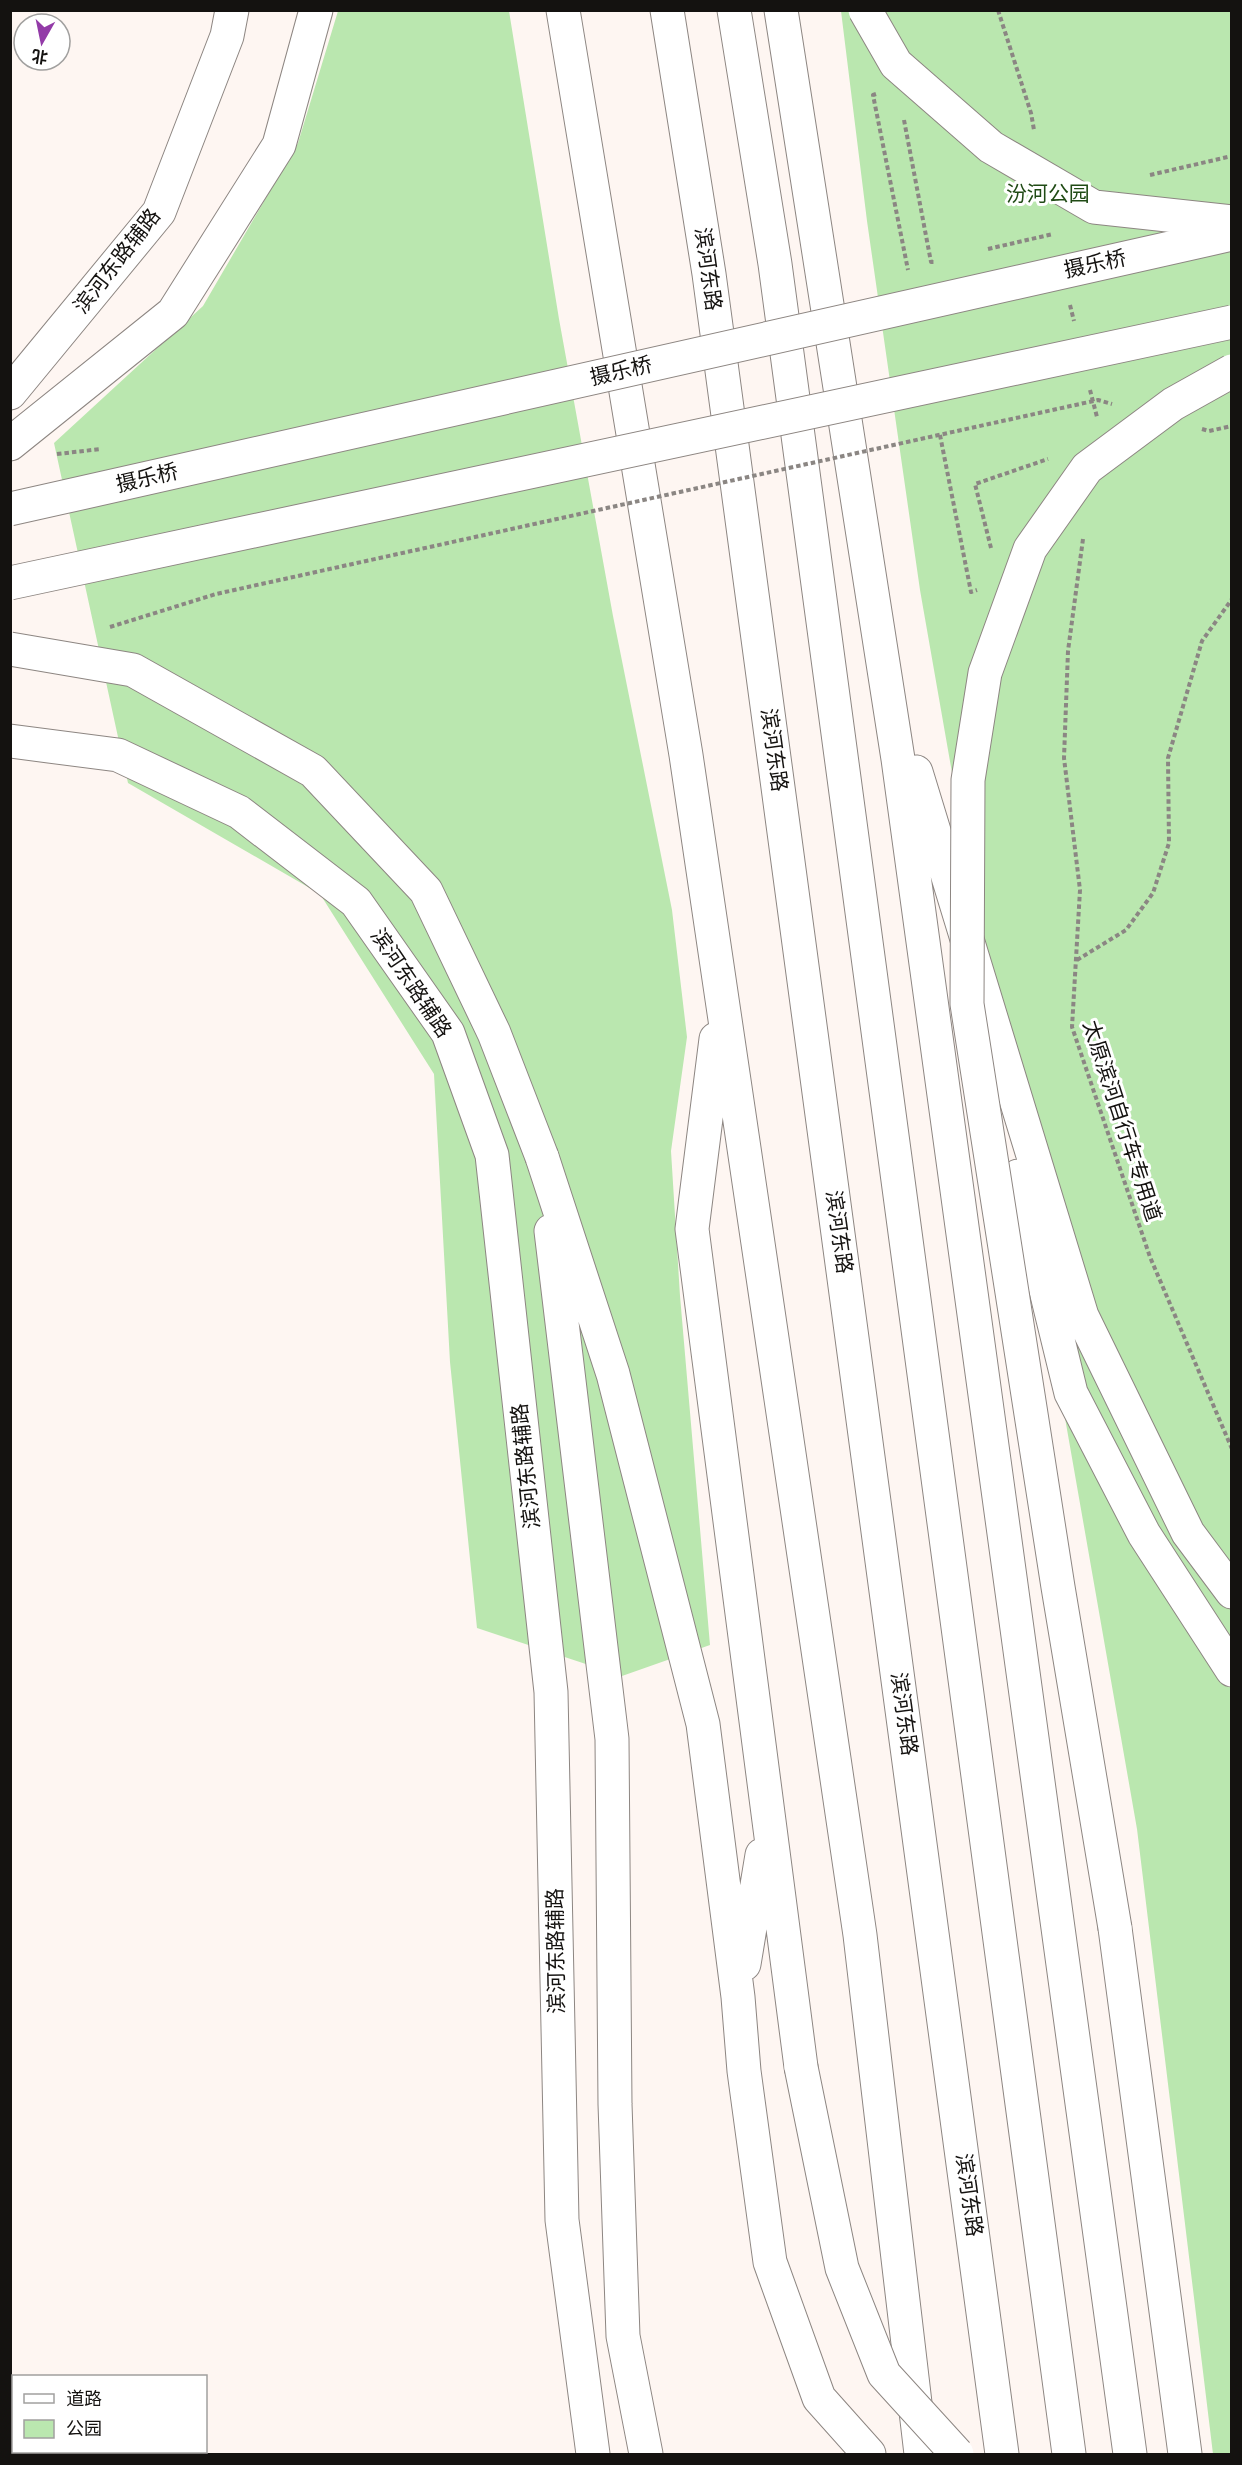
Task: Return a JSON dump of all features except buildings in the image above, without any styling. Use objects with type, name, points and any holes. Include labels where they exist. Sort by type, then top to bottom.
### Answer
[{"type":"main road","name":"滨河东路辅路","points":[[10,393],[159,212],[227,36],[232,10]]},
{"type":"main road","points":[[10,444],[173,313],[279,145],[316,10]]},
{"type":"main road","points":[[564,10],[686,755],[860,1935],[921,2454]]},
{"type":"main road","name":"滨河东路","points":[[667,10],[710,273],[1002,2454]]},
{"type":"main road","points":[[734,10],[776,276],[1069,2454]]},
{"type":"main road","points":[[781,10],[886,681],[1130,2454]]},
{"type":"main road","points":[[800,129],[801,10]]},
{"type":"main road","points":[[865,10],[896,64],[991,147],[1094,207],[1232,222]]},
{"type":"main road","name":"摄乐桥","points":[[10,509],[1232,234]]},
{"type":"main road","points":[[10,583],[1232,321]]},
{"type":"main road","points":[[1185,2454],[1115,1928],[1058,1587],[967,1004],[968,780],[985,673],[1030,549],[1087,468],[1173,404],[1232,371]]},
{"type":"main road","points":[[10,649],[133,670],[313,771],[426,891],[494,1033],[542,1157],[613,1374],[703,1724],[738,1997],[744,2071],[770,2262],[819,2398],[870,2454]]},
{"type":"main road","points":[[886,681],[942,853],[1082,1316],[1188,1533],[1232,1592]]},
{"type":"main road","name":"滨河东路辅路","points":[[10,741],[118,755],[239,812],[356,903],[448,1033],[492,1155],[550,1692],[562,2220],[593,2454]]},
{"type":"main road","points":[[968,984],[1015,1162],[1071,1393],[1144,1534],[1232,1670]]},
{"type":"main road","points":[[722,998],[692,1229],[801,2067],[842,2268],[884,2374],[957,2454]]},
{"type":"main road","points":[[542,1157],[612,1739],[615,2104],[623,2336],[646,2454]]},
{"type":"main road","points":[[738,1997],[768,1821]]},
{"type":"path","points":[[998,10],[1031,113],[1035,136]]},
{"type":"path","points":[[882,93],[873,95],[909,274]]},
{"type":"path","points":[[903,113],[931,262]]},
{"type":"path","points":[[1051,225],[1056,245]]},
{"type":"path","points":[[1069,303],[1075,326]]},
{"type":"path","points":[[1089,383],[1097,418]]},
{"type":"path","points":[[110,627],[216,594],[1098,400],[1209,431],[1232,426]]},
{"type":"path","points":[[940,435],[971,592],[980,589]]},
{"type":"path","points":[[991,550],[975,484],[1049,459]]},
{"type":"path","name":"太原滨河自行车专用道","points":[[1085,529],[1076,575],[1068,651],[1064,758],[1080,890],[1072,1027],[1150,1257],[1232,1449]]},
{"type":"path","points":[[1076,960],[1126,930],[1154,893],[1169,843],[1168,758],[1202,642],[1232,599]]},
{"type":"green space","points":[[338,11],[509,11],[559,319],[613,616],[672,910],[687,1037],[671,1151],[680,1296],[710,1645],[622,1676],[477,1628],[450,1362],[434,1074],[320,894],[128,783],[54,443],[203,306],[298,143]]},
{"type":"green space","name":"汾河公园","points":[[841,11],[1231,11],[1231,2454],[1213,2454],[1137,1829],[920,590],[867,221]]}]
